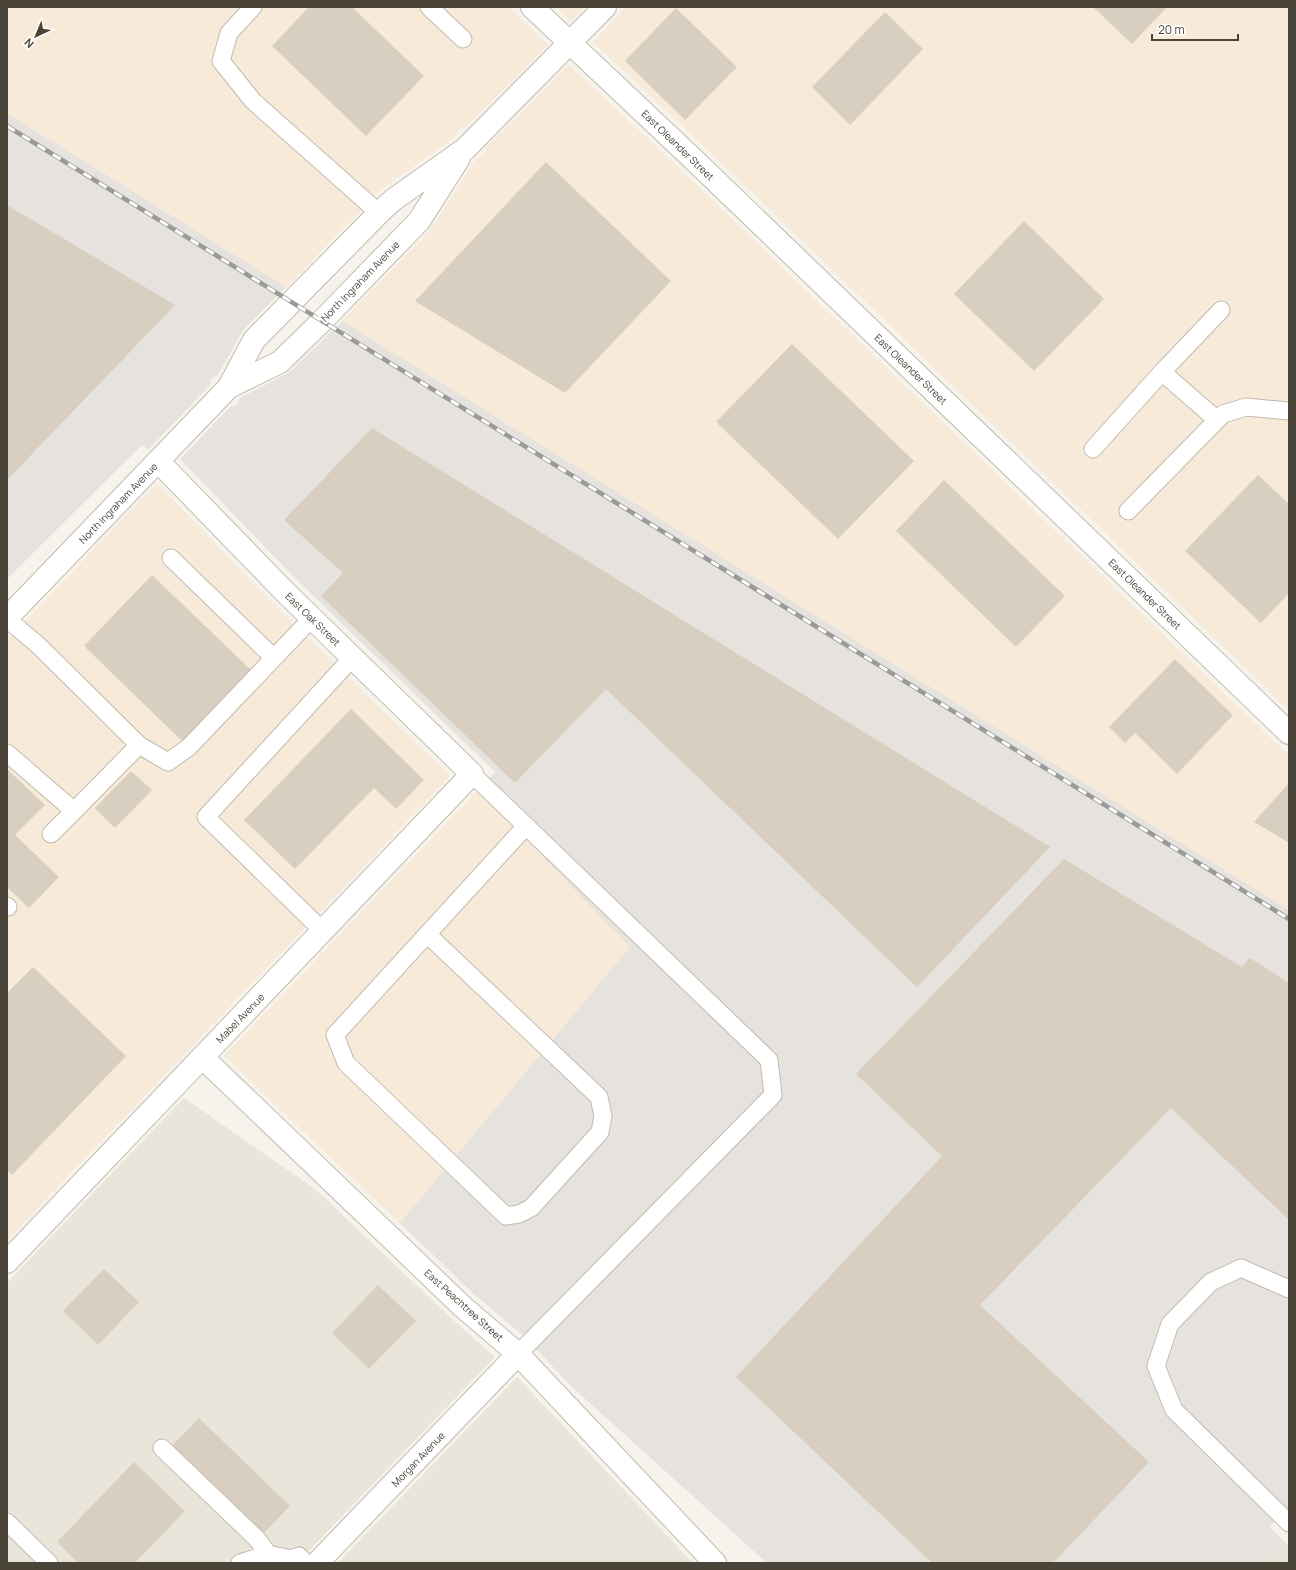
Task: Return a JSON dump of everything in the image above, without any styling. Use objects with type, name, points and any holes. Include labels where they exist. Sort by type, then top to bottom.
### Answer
[{"type":"street","name":"East Oleander Street","points":[[532,7],[704,169],[1289,733]]},
{"type":"street","name":"North Ingraham Avenue","points":[[7,619],[229,387],[254,340],[393,200],[465,149],[605,7]]},
{"type":"street","name":"North Ingraham Avenue","points":[[229,387],[280,362],[322,321],[419,221],[465,149]]},
{"type":"street","name":"East Oak Street","points":[[158,461],[284,591],[472,774]]},
{"type":"street","name":"Mabel Avenue","points":[[7,1262],[472,774]]},
{"type":"street","name":"East Peachtree Street","points":[[202,1057],[463,1307],[518,1354],[716,1563]]},
{"type":"street","name":"Morgan Avenue","points":[[318,1563],[518,1354]]},
{"type":"lane","points":[[253,7],[229,33],[221,61],[253,101],[379,214]]},
{"type":"lane","points":[[429,7],[463,39]]},
{"type":"lane","points":[[1093,449],[1162,372],[1221,310]]},
{"type":"lane","points":[[1162,372],[1217,420]]},
{"type":"lane","points":[[1128,511],[1223,414],[1246,407],[1289,411]]},
{"type":"lane","points":[[171,558],[274,658]]},
{"type":"lane","points":[[7,619],[38,645],[139,745],[168,762],[189,747],[312,618]]},
{"type":"lane","points":[[323,931],[206,817],[352,658]]},
{"type":"lane","points":[[51,834],[139,745]]},
{"type":"lane","points":[[7,753],[74,811]]},
{"type":"lane","points":[[472,774],[769,1060],[773,1095],[518,1354]]},
{"type":"lane","points":[[427,934],[599,1097],[603,1116],[600,1132],[531,1208],[519,1214],[506,1216],[346,1063],[335,1035],[427,934],[526,826]]},
{"type":"lane","points":[[1289,1289],[1241,1268],[1211,1282],[1170,1324],[1156,1366],[1174,1410],[1289,1523]]},
{"type":"lane","points":[[162,1448],[257,1539],[268,1554]]},
{"type":"lane","points":[[7,1522],[49,1563]]},
{"type":"lane","points":[[240,1563],[268,1554],[291,1559],[299,1556],[305,1563]]},
{"type":"shaded area","points":[[7,7],[508,7],[548,45],[464,129],[461,127],[454,138],[382,189],[286,287],[7,113]]},
{"type":"shaded area","points":[[557,7],[585,7],[571,21]]},
{"type":"shaded area","points":[[626,7],[1289,7],[1289,710],[704,146],[593,42]]},
{"type":"shaded area","points":[[569,65],[681,170],[1289,756],[1289,910],[342,321],[429,232],[476,159],[486,152],[485,149]]},
{"type":"shaded area","points":[[7,113],[286,287],[243,330],[218,375],[209,380],[211,384],[148,450],[142,445],[7,579]]},
{"type":"shaded area","points":[[342,321],[1289,910],[1289,1507],[1269,1527],[1283,1540],[1261,1563],[767,1563],[572,1387],[519,1332],[475,1295],[400,1223],[630,947],[478,790],[495,772],[296,579],[180,459],[231,406],[235,407],[240,398],[290,372]]},
{"type":"shaded area","points":[[157,483],[272,603],[450,776],[7,1240],[7,640]]},
{"type":"shaded area","points":[[478,790],[630,947],[400,1223],[224,1056]]},
{"type":"shaded area","points":[[184,1098],[315,1189],[452,1319],[495,1357],[297,1563],[7,1563],[7,1283]]},
{"type":"shaded area","points":[[517,1377],[693,1563],[338,1563]]},
{"type":"shaded area","points":[[1283,1540],[1289,1546],[1289,1563],[1261,1563]]},
{"type":"building","points":[[309,7],[352,7],[424,76],[366,136],[272,46]]},
{"type":"building","points":[[1093,7],[1167,7],[1132,44]]},
{"type":"building","points":[[676,8],[737,67],[685,120],[625,61]]},
{"type":"building","points":[[885,12],[923,49],[850,125],[812,87]]},
{"type":"building","points":[[546,162],[671,281],[565,393],[415,301]]},
{"type":"building","points":[[7,205],[175,305],[7,480]]},
{"type":"building","points":[[1024,221],[1104,299],[1034,371],[954,294]]},
{"type":"building","points":[[792,344],[914,461],[838,539],[716,422]]},
{"type":"building","points":[[372,428],[1050,847],[917,987],[606,689],[515,783],[321,596],[343,573],[284,520]]},
{"type":"building","points":[[1258,475],[1289,504],[1289,593],[1261,623],[1185,551]]},
{"type":"building","points":[[944,480],[1065,596],[1016,647],[896,531]]},
{"type":"building","points":[[152,575],[251,670],[182,741],[84,646]]},
{"type":"building","points":[[1175,659],[1233,715],[1177,774],[1135,733],[1125,743],[1109,727]]},
{"type":"building","points":[[351,709],[424,780],[396,809],[374,788],[295,869],[244,820]]},
{"type":"building","points":[[7,769],[45,805],[15,835],[59,877],[29,908],[7,887]]},
{"type":"building","points":[[131,771],[152,790],[115,828],[95,808]]},
{"type":"building","points":[[1289,783],[1289,843],[1254,822]]},
{"type":"building","points":[[1064,859],[1242,967],[1250,958],[1289,983],[1289,1220],[1171,1108],[980,1305],[1149,1462],[1053,1563],[932,1563],[736,1377],[942,1156],[856,1074]]},
{"type":"building","points":[[33,967],[126,1056],[12,1175],[7,1170],[7,993]]},
{"type":"building","points":[[104,1269],[139,1302],[98,1345],[63,1311]]},
{"type":"building","points":[[378,1285],[416,1321],[369,1369],[332,1333]]},
{"type":"building","points":[[199,1418],[290,1506],[261,1536],[170,1448]]},
{"type":"building","points":[[134,1462],[185,1511],[135,1563],[78,1563],[57,1542]]},
{"type":"railway","points":[[7,126],[1289,919]]}]
